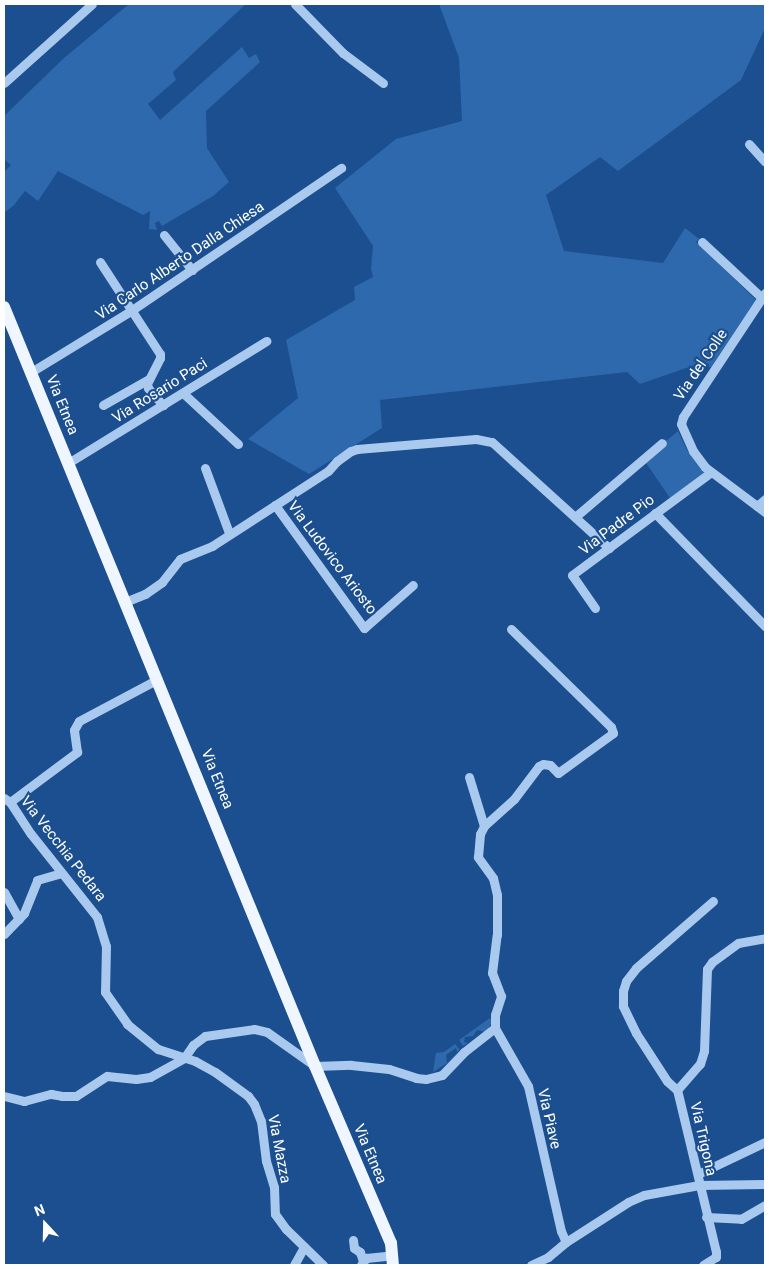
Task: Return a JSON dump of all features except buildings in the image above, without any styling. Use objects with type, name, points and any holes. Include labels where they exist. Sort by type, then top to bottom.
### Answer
[{"type":"main road","name":"Via Etnea","points":[[4,307],[315,1066],[391,1242],[393,1260]]},
{"type":"street","points":[[4,83],[92,4]]},
{"type":"street","points":[[295,4],[343,53],[383,83]]},
{"type":"street","points":[[749,144],[765,162]]},
{"type":"street","name":"Via Carlo Alberto Dalla Chiesa","points":[[31,372],[132,310],[341,168]]},
{"type":"street","points":[[164,235],[192,270]]},
{"type":"street","points":[[702,242],[764,295]]},
{"type":"street","points":[[100,262],[160,354],[160,358],[149,379],[148,388],[163,406]]},
{"type":"street","name":"Via del Colle","points":[[764,295],[683,417],[681,424],[692,451],[711,472],[765,512]]},
{"type":"street","name":"Via Rosario Paci","points":[[68,463],[266,341]]},
{"type":"street","points":[[103,405],[149,379]]},
{"type":"street","points":[[183,393],[238,444]]},
{"type":"street","points":[[126,602],[145,594],[162,582],[180,559],[212,546],[328,471],[337,461],[351,451],[476,438],[492,442],[609,548]]},
{"type":"street","points":[[575,517],[662,443]]},
{"type":"street","points":[[205,468],[230,533]]},
{"type":"street","name":"Via Padre Pio","points":[[594,608],[572,575],[711,472]]},
{"type":"street","points":[[757,506],[765,499]]},
{"type":"street","name":"Via Ludovico Ariosto","points":[[275,505],[364,628],[414,585]]},
{"type":"street","points":[[655,514],[765,626]]},
{"type":"street","points":[[4,1096],[24,1101],[51,1094],[76,1096],[107,1076],[136,1079],[150,1077],[184,1058],[193,1045],[205,1036],[260,1029],[315,1066],[351,1065],[389,1069],[416,1078],[434,1078],[442,1075],[464,1052],[495,1028],[501,996],[492,973],[497,935],[497,895],[493,878],[478,857],[478,841],[484,826],[514,799],[539,766],[543,764],[550,765],[558,773],[613,733],[611,727],[511,629]]},
{"type":"street","points":[[7,800],[77,752],[74,730],[79,721],[158,679]]},
{"type":"street","points":[[469,777],[484,826]]},
{"type":"street","name":"Via Vecchia Pedara","points":[[7,800],[61,873],[97,917],[106,946],[105,992],[112,1005],[127,1024],[144,1040],[158,1049],[184,1058]]},
{"type":"street","points":[[4,934],[24,913],[37,880],[61,873]]},
{"type":"street","points":[[4,892],[19,919]]},
{"type":"street","points":[[677,1090],[662,1074],[636,1033],[623,1006],[622,991],[636,968],[713,901]]},
{"type":"street","name":"Via Trigona","points":[[704,1265],[716,1257],[677,1090],[700,1064],[704,1051],[707,969],[712,962],[738,943],[765,938]]},
{"type":"street","name":"Via Piave","points":[[495,1028],[528,1086],[561,1231],[566,1242]]},
{"type":"street","name":"Via Mazza","points":[[184,1058],[215,1072],[248,1096],[254,1104],[261,1121],[266,1161],[274,1187],[275,1214],[286,1229],[323,1265]]},
{"type":"street","points":[[698,1174],[765,1142]]},
{"type":"street","points":[[531,1265],[548,1257],[566,1242],[628,1202],[644,1195],[699,1184],[765,1184]]},
{"type":"street","points":[[706,1217],[741,1218],[765,1205]]},
{"type":"street","points":[[353,1240],[354,1248],[360,1252],[362,1263]]},
{"type":"street","points":[[294,1265],[304,1247]]},
{"type":"street","points":[[362,1263],[366,1258],[393,1260]]},
{"type":"shaded area","points":[[129,4],[246,4],[173,72],[176,80],[148,104],[160,120],[242,47],[249,58],[256,54],[260,62],[206,111],[207,148],[229,182],[213,196],[162,226],[159,221],[155,223],[157,230],[149,229],[150,211],[143,215],[58,171],[38,201],[25,191],[14,205],[4,213],[4,172],[11,165],[4,159],[4,116],[64,58]]},
{"type":"shaded area","points":[[439,4],[765,4],[765,28],[741,80],[618,171],[600,157],[546,195],[564,251],[663,263],[685,228],[699,239],[696,242],[756,300],[711,367],[695,365],[640,384],[627,372],[380,400],[382,428],[309,474],[248,439],[298,398],[286,340],[355,300],[354,287],[373,277],[371,269],[373,246],[335,188],[396,139],[462,121],[459,58]]},
{"type":"shaded area","points":[[678,431],[687,450],[705,472],[670,498],[644,460]]},
{"type":"shaded area","points":[[490,1018],[492,1022],[486,1032],[477,1030],[473,1036],[465,1037],[464,1042],[468,1043],[463,1046],[459,1040]]},
{"type":"shaded area","points":[[455,1044],[460,1050],[457,1052],[456,1048],[446,1055],[447,1063],[433,1072],[436,1053],[444,1052]]}]
